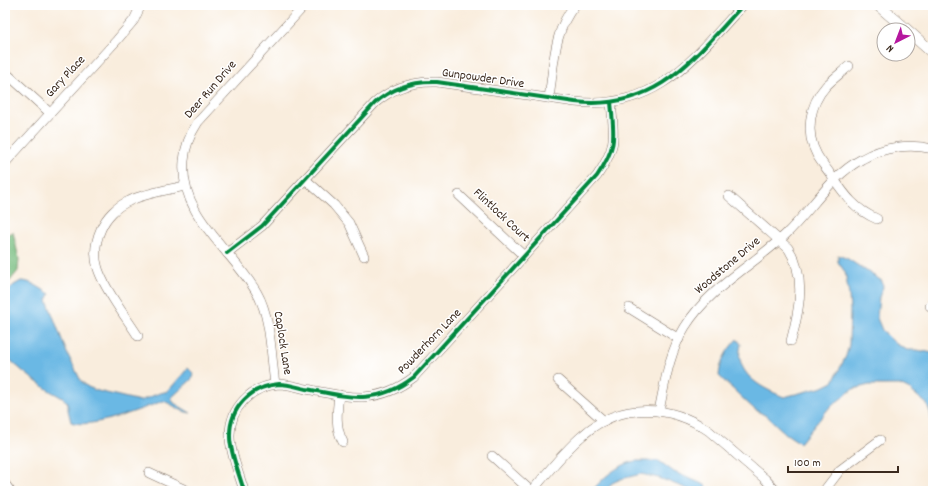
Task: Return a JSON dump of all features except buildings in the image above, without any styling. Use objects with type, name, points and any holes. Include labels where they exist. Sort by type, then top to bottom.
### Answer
[{"type":"street","name":"Gary Place","points":[[5,163],[134,20],[141,5]]},
{"type":"street","name":"Deer Run Drive","points":[[185,186],[183,169],[184,155],[195,127],[203,116],[305,5]]},
{"type":"street","points":[[549,98],[556,46],[561,27],[566,16],[575,5]]},
{"type":"street","name":"Gunpowder Drive","points":[[228,253],[262,226],[385,94],[402,86],[417,82],[437,82],[586,104],[625,100],[643,94],[674,77],[692,61],[743,5]]},
{"type":"street","points":[[878,5],[898,22]]},
{"type":"street","points":[[916,38],[933,53]]},
{"type":"street","points":[[849,66],[821,92],[813,107],[810,120],[811,134],[818,156],[843,192],[858,208],[877,219]]},
{"type":"street","points":[[5,72],[50,113]]},
{"type":"street","name":"Powderhorn Lane","points":[[244,491],[230,440],[232,420],[238,407],[249,395],[262,387],[275,384],[356,397],[372,396],[389,392],[408,381],[419,372],[594,181],[609,157],[613,147],[614,136],[611,102]]},
{"type":"street","name":"Woodstone Drive","points":[[659,411],[669,364],[679,339],[693,315],[707,299],[780,240],[835,181],[856,163],[880,151],[911,146],[933,149]]},
{"type":"street","points":[[305,179],[334,205],[349,223],[364,256]]},
{"type":"street","points":[[138,336],[104,285],[99,273],[96,260],[98,237],[107,219],[114,211],[125,203],[137,198],[185,186]]},
{"type":"street","name":"Caplock Lane","points":[[185,186],[188,199],[194,211],[250,281],[263,306],[275,384]]},
{"type":"street","name":"Flintlock Court","points":[[459,195],[524,256]]},
{"type":"street","points":[[729,196],[780,240],[788,248],[792,255],[799,284],[799,309],[791,341]]},
{"type":"street","points":[[629,308],[679,339]]},
{"type":"street","points":[[558,380],[604,421]]},
{"type":"street","points":[[340,395],[337,416],[343,442]]},
{"type":"street","points":[[492,456],[532,491],[578,439],[589,430],[604,421],[630,412],[650,410],[659,411],[686,417],[709,431],[765,479],[776,491]]},
{"type":"street","points":[[824,491],[840,470],[880,440]]},
{"type":"street","points":[[149,473],[188,491]]},
{"type":"street","points":[[5,484],[10,491]]},
{"type":"green space","points":[[13,232],[19,259],[18,271],[5,287],[5,235]]},
{"type":"water","points":[[838,255],[848,259],[882,281],[883,287],[879,297],[877,318],[882,330],[895,343],[907,350],[933,353],[933,428],[927,404],[910,390],[900,385],[869,385],[853,389],[829,408],[800,443],[785,433],[768,417],[754,409],[719,376],[721,365],[725,356],[737,339],[741,344],[740,359],[746,373],[757,383],[777,394],[784,397],[823,387],[833,382],[846,356],[849,345],[849,295],[845,272],[838,262]]},
{"type":"water","points":[[21,281],[33,284],[50,294],[47,300],[67,353],[81,381],[88,387],[98,391],[140,401],[168,391],[188,368],[193,373],[192,379],[171,398],[174,403],[191,413],[183,411],[163,401],[131,413],[103,421],[80,424],[71,422],[68,403],[31,377],[5,355],[5,293]]},
{"type":"water","points":[[635,461],[659,461],[674,472],[705,485],[709,491],[693,491],[659,478],[641,474],[612,483],[606,491],[592,491],[611,472],[623,465]]},
{"type":"cycle path","points":[[227,253],[262,226],[375,103],[396,89],[412,84],[437,82],[575,102],[604,103],[629,98],[651,90],[671,77],[689,62],[743,5]]},
{"type":"cycle path","points":[[244,491],[230,443],[233,417],[244,400],[259,389],[279,384],[335,395],[362,397],[374,396],[400,386],[414,377],[597,176],[604,165],[613,140],[611,102]]}]
